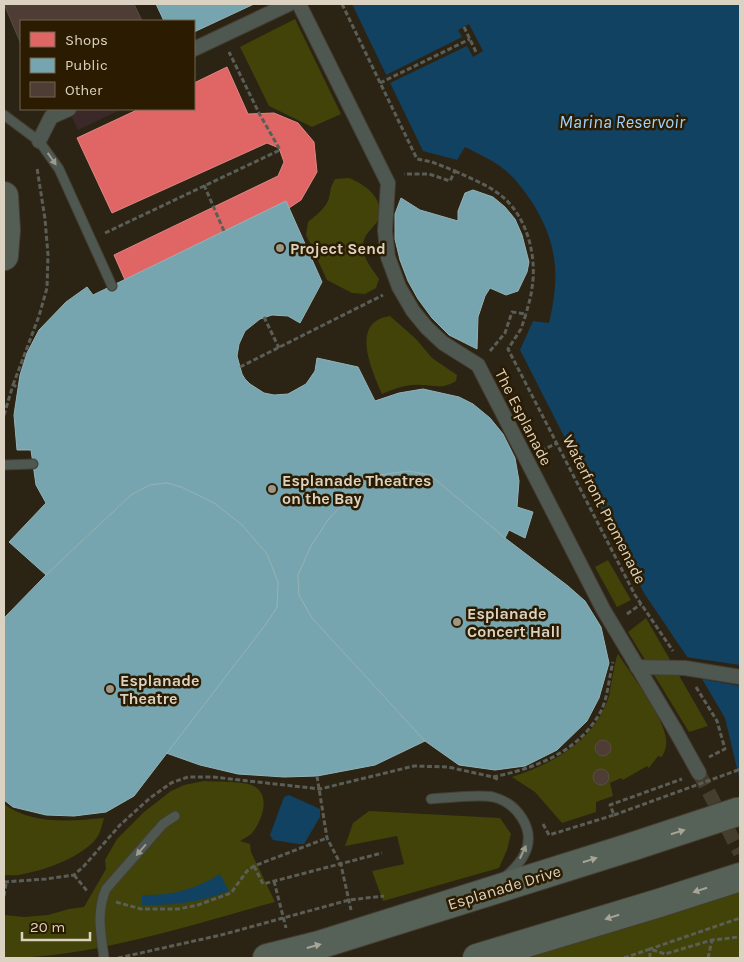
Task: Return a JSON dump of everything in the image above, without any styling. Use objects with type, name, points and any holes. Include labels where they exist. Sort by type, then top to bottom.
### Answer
[{"type":"highway","name":"Esplanade Drive","points":[[267,958],[357,933],[740,812]]},
{"type":"highway","points":[[477,958],[740,877]]},
{"type":"main road","points":[[4,196],[6,230],[4,256]]},
{"type":"street","points":[[195,49],[289,4]]},
{"type":"street","points":[[299,4],[388,182]]},
{"type":"street","points":[[39,141],[51,118],[67,110]]},
{"type":"street","name":"The Esplanade","points":[[388,182],[385,231],[388,257],[399,287],[413,311],[427,328],[444,343],[478,365],[612,625],[674,728],[696,769]]},
{"type":"street","points":[[637,667],[690,669],[740,676]]},
{"type":"lane","points":[[4,115],[39,141],[59,169],[112,286]]},
{"type":"lane","points":[[4,465],[33,464]]},
{"type":"lane","points":[[431,799],[492,797],[510,805],[527,824],[528,839],[524,853],[493,890]]},
{"type":"lane","points":[[104,958],[99,918],[106,889],[163,824],[175,816]]},
{"type":"path","points":[[342,4],[417,159],[432,162],[455,171],[488,187],[506,200],[520,219],[529,241],[534,265],[532,288],[526,314],[512,312],[505,333],[478,365]]},
{"type":"path","points":[[464,27],[477,54]]},
{"type":"path","points":[[91,239],[280,150],[259,113],[221,36]]},
{"type":"path","points":[[380,83],[470,40]]},
{"type":"path","points":[[4,416],[13,385],[40,316],[48,288],[45,219],[37,166],[39,141]]},
{"type":"path","points":[[388,182],[406,174],[429,174],[450,181],[455,171]]},
{"type":"path","points":[[204,186],[224,231]]},
{"type":"path","points":[[240,368],[399,287]]},
{"type":"path","name":"Waterfront Promenade","points":[[526,314],[521,329],[508,349],[635,595],[690,669],[717,721],[725,750],[696,769]]},
{"type":"path","points":[[264,318],[279,348]]},
{"type":"path","points":[[13,385],[18,387]]},
{"type":"path","points":[[493,777],[547,761],[566,750],[584,734],[601,710],[607,690],[614,658],[612,625]]},
{"type":"path","points":[[696,769],[610,805],[614,815],[740,769]]},
{"type":"path","points":[[317,776],[327,838],[341,865],[357,933]]},
{"type":"path","points":[[115,902],[141,909],[178,909],[198,905],[231,894],[247,871],[254,866],[327,838]]},
{"type":"path","points":[[254,866],[263,884],[382,854]]},
{"type":"path","points":[[74,875],[93,898]]},
{"type":"path","points":[[274,881],[293,952]]},
{"type":"path","points":[[4,882],[6,883],[4,896]]},
{"type":"path","points":[[114,958],[220,935],[349,900]]},
{"type":"path","points":[[624,958],[740,918]]},
{"type":"path","points":[[650,950],[665,954],[712,940],[740,937]]},
{"type":"path","points":[[708,958],[712,940]]},
{"type":"path","points":[[650,950],[650,958]]},
{"type":"shaded area","points":[[295,19],[341,114],[312,127],[269,106],[240,47]]},
{"type":"shaded area","points":[[68,110],[120,110],[78,130]]},
{"type":"shaded area","points":[[349,178],[371,192],[379,204],[380,210],[379,218],[365,237],[363,246],[367,261],[379,279],[376,288],[365,294],[352,293],[327,280],[306,235],[308,222],[326,205],[335,179]]},
{"type":"shaded area","points":[[390,316],[416,339],[432,358],[457,375],[456,381],[442,386],[406,386],[382,394],[369,360],[367,337],[370,327],[377,320]]},
{"type":"shaded area","points":[[608,560],[631,600],[617,607],[595,567]]},
{"type":"shaded area","points":[[646,618],[708,726],[689,732],[628,632]]},
{"type":"shaded area","points":[[618,654],[659,719],[666,739],[665,751],[662,757],[658,756],[649,768],[647,766],[623,780],[621,778],[610,783],[613,796],[596,802],[596,812],[562,823],[535,792],[512,777],[543,765],[557,757],[583,738],[594,726],[603,712],[609,696]]},
{"type":"shaded area","points":[[204,781],[248,784],[256,787],[260,792],[263,798],[263,812],[252,833],[240,841],[250,844],[251,852],[275,902],[141,939],[37,957],[4,958],[4,915],[24,917],[48,915],[84,907],[106,869],[105,860],[117,839],[144,812],[171,791],[184,785]]},
{"type":"shaded area","points":[[4,804],[15,811],[27,815],[52,820],[104,818],[98,836],[75,856],[32,872],[4,875]]},
{"type":"shaded area","points":[[369,811],[500,818],[511,834],[507,850],[499,868],[383,901],[372,871],[404,864],[397,836],[345,846],[353,823]]},
{"type":"shaded area","points":[[740,892],[740,958],[523,958]]},
{"type":"water","name":"Marina Reservoir","points":[[352,4],[740,4],[740,781],[725,718],[702,679],[644,593],[520,350],[533,321],[549,323],[555,290],[552,246],[541,217],[516,181],[491,160],[465,147],[457,160],[423,151]]},
{"type":"water","points":[[289,795],[320,809],[320,817],[304,844],[273,840],[270,835],[284,797]]},
{"type":"water","points":[[220,874],[229,891],[186,902],[142,905],[142,895],[174,893],[193,888]]},
{"type":"pier","points":[[469,24],[483,51],[473,57],[467,46],[390,83],[386,75],[462,37],[458,30]]},
{"type":"pier","points":[[686,657],[740,665],[740,686],[702,679]]},
{"type":"building: Shops","points":[[227,67],[248,114],[274,113],[298,123],[314,142],[317,172],[301,200],[289,208],[286,201],[125,280],[114,255],[278,176],[284,162],[279,148],[267,143],[112,213],[77,138],[137,110],[195,110],[195,83]]},
{"type":"building: Public","points":[[156,4],[254,4],[195,32],[195,20],[164,20]]},
{"type":"building: Public","points":[[473,190],[493,197],[515,219],[522,235],[529,262],[527,272],[518,291],[506,295],[490,288],[485,296],[478,317],[477,349],[449,335],[432,318],[408,281],[395,239],[395,214],[401,198],[420,210],[458,221],[458,211],[465,193]]},
{"type":"building: Public","name":"Esplanade Theatres on the Bay","points":[[286,201],[322,282],[300,323],[288,316],[272,315],[260,319],[245,331],[239,344],[237,356],[245,379],[264,393],[274,395],[288,394],[306,384],[315,371],[317,358],[358,367],[375,401],[399,393],[423,389],[459,397],[473,404],[490,418],[503,434],[515,458],[519,481],[517,507],[533,512],[525,538],[509,530],[505,538],[430,475],[408,471],[380,475],[359,487],[328,520],[311,546],[298,575],[299,595],[312,618],[425,741],[375,765],[317,776],[284,777],[238,774],[200,765],[166,753],[266,624],[277,607],[278,582],[267,554],[242,525],[214,503],[181,487],[167,483],[150,485],[131,495],[46,575],[9,542],[46,503],[36,485],[31,450],[17,450],[14,415],[20,375],[27,353],[39,330],[66,302],[87,287],[93,295]]},
{"type":"building: Public","name":"Esplanade Concert Hall","points":[[408,471],[430,475],[505,538],[568,586],[585,601],[601,627],[609,663],[599,698],[587,721],[557,750],[525,766],[495,770],[459,765],[425,741],[312,618],[299,595],[298,575],[311,546],[328,520],[359,487],[380,475]]},
{"type":"building: Public","name":"Esplanade Theatre","points":[[167,483],[181,487],[214,503],[242,525],[267,554],[278,582],[277,607],[134,796],[106,812],[74,816],[46,815],[13,807],[4,800],[4,618],[46,575],[131,495],[150,485]]},
{"type":"building: Other","points":[[4,4],[134,4],[142,20],[20,20],[20,42]]},
{"type":"building: Other","points":[[603,740],[611,748],[603,756],[595,748]]},
{"type":"building: Other","points":[[601,769],[609,777],[601,785],[593,777]]},
{"type":"tunnel","points":[[699,773],[740,853]]},
{"type":"place","name":"Project Send","points":[[280,248]]},
{"type":"place","name":"Esplanade Theatres on the Bay","points":[[272,489]]},
{"type":"place","name":"Esplanade Concert Hall","points":[[457,622]]},
{"type":"place","name":"Esplanade Theatre","points":[[110,689]]}]
